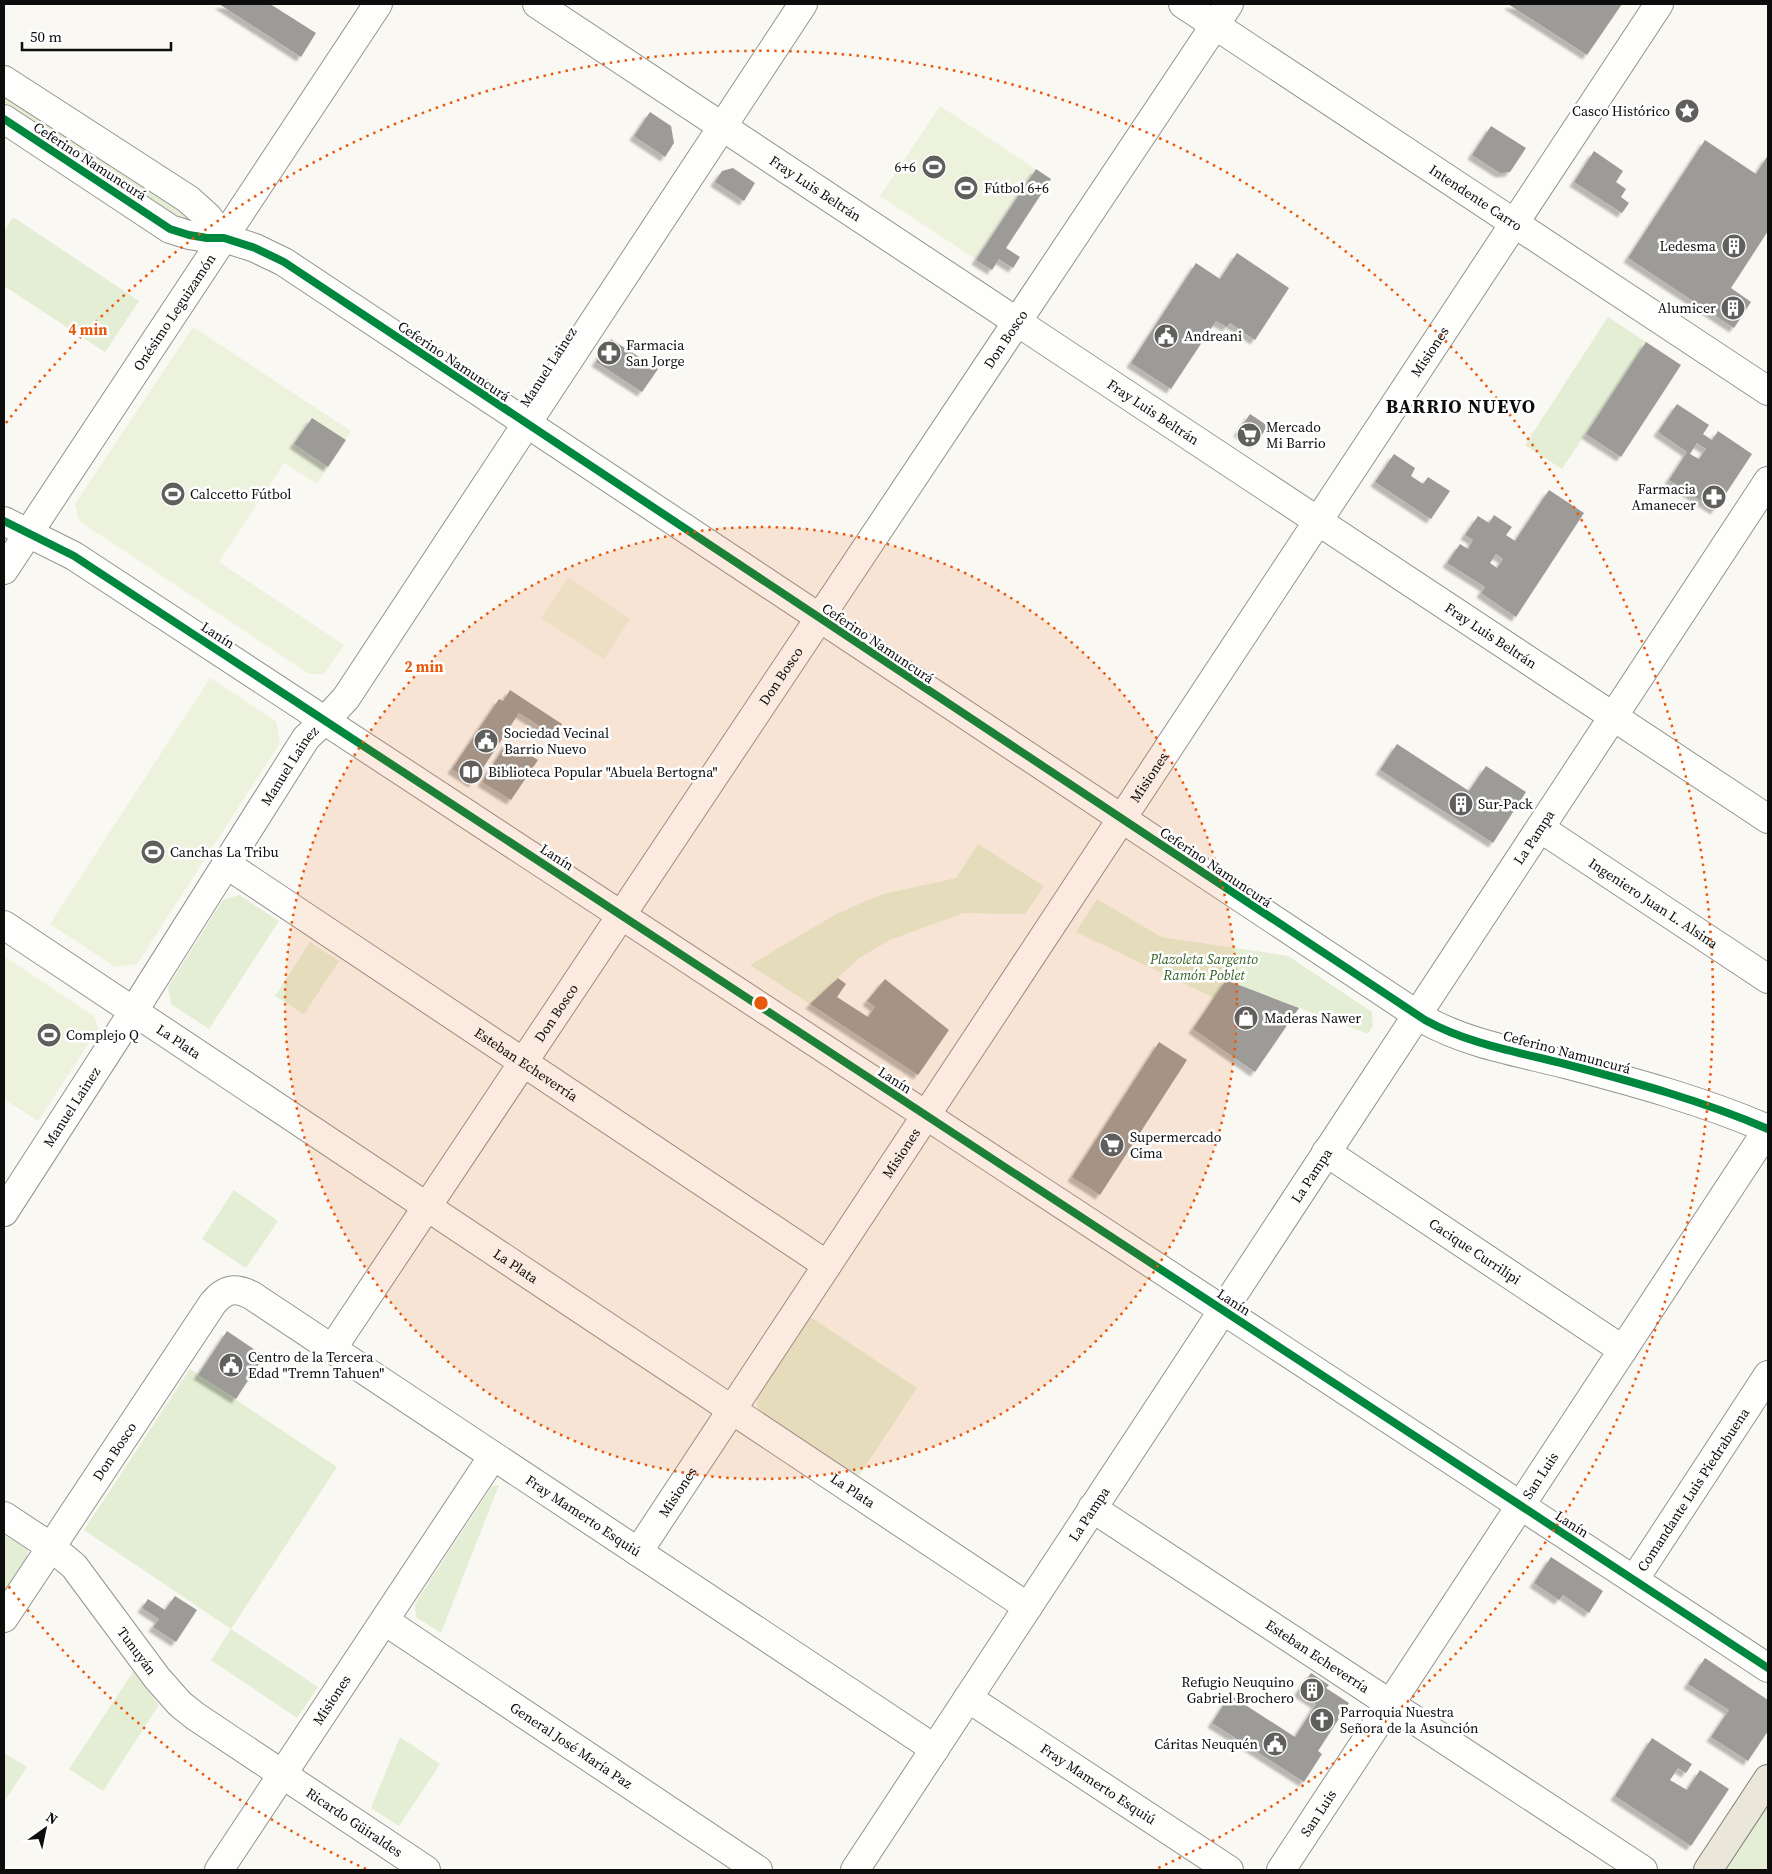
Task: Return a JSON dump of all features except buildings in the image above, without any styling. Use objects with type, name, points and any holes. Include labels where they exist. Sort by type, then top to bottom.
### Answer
[{"type":"main road","points":[[1708,1870],[1768,1779]]},
{"type":"street","name":"Onésimo Leguizamón","points":[[4,570],[378,4]]},
{"type":"street","name":"Fray Luis Beltrán","points":[[537,4],[1768,819]]},
{"type":"street","name":"Manuel Lainez","points":[[4,1210],[133,1012],[306,738],[346,698],[803,4]]},
{"type":"street","name":"Intendente Carro","points":[[1183,4],[1222,14],[1514,223],[1768,391]]},
{"type":"street","name":"Misiones","points":[[638,1552],[1659,4]]},
{"type":"street","name":"Don Bosco","points":[[332,1349],[1222,14]]},
{"type":"street","name":"Ceferino Namuncurá","points":[[4,80],[188,199],[208,217],[224,238]]},
{"type":"street","name":"Ceferino Namuncurá","points":[[4,120],[170,229],[189,235],[224,238],[255,248],[284,262],[1416,1015],[1458,1036],[1633,1082],[1740,1117],[1768,1129]]},
{"type":"street","name":"La Pampa","points":[[855,1870],[1768,481]]},
{"type":"street","name":"Lanín","points":[[4,521],[74,556],[1768,1668]]},
{"type":"street","name":"Ingeniero Juan L. Alsina","points":[[1540,828],[1768,978]]},
{"type":"street","name":"Esteban Echeverría","points":[[226,864],[827,1265]]},
{"type":"street","name":"La Plata","points":[[4,925],[1028,1607]]},
{"type":"street","name":"San Luis","points":[[1281,1870],[1768,1129]]},
{"type":"street","name":"Cacique Currilipi","points":[[1326,1152],[1623,1350]]},
{"type":"street","name":"Fray Mamerto Esquiú","points":[[229,1290],[236,1289],[251,1295],[934,1749]]},
{"type":"street","name":"Don Bosco","points":[[4,1618],[213,1303],[222,1293],[229,1290]]},
{"type":"street","name":"Comandante Luis Piedrabuena","points":[[1634,1580],[1768,1375]]},
{"type":"street","name":"Misiones","points":[[219,1870],[284,1775],[493,1456]]},
{"type":"street","name":"Esteban Echeverría","points":[[1092,1508],[1643,1870]]},
{"type":"street","name":"Tunuyán","points":[[4,1516],[51,1546],[78,1571],[157,1678],[180,1704],[284,1775]]},
{"type":"street","name":"General José María Paz","points":[[385,1621],[758,1870]]},
{"type":"street","name":"Fray Mamerto Esquiú","points":[[968,1698],[1229,1870]]},
{"type":"street","name":"Ricardo Güiraldes","points":[[284,1775],[426,1870]]},
{"type":"green space","points":[[4,91],[191,214],[193,222],[190,226],[4,110]]},
{"type":"green space","name":"Fútbol 6+6","points":[[940,106],[1051,179],[1006,248],[1020,257],[1013,268],[999,259],[992,270],[880,196]]},
{"type":"green space","points":[[13,217],[139,301],[105,352],[4,286],[4,231]]},
{"type":"green space","points":[[1608,317],[1646,342],[1562,469],[1525,445]]},
{"type":"green space","name":"Calccetto Fútbol","points":[[193,327],[351,431],[317,484],[284,463],[219,562],[344,645],[324,674],[309,674],[79,521],[75,504]]},
{"type":"green space","points":[[568,577],[630,619],[604,659],[541,618]]},
{"type":"green space","name":"Canchas La Tribu","points":[[210,678],[276,721],[280,743],[137,964],[115,967],[50,924]]},
{"type":"green space","points":[[978,844],[1044,886],[1025,914],[963,913],[890,940],[859,958],[810,1004],[750,965],[836,914],[883,894],[956,878]]},
{"type":"green space","points":[[239,895],[279,921],[209,1029],[171,1004],[168,987],[223,900]]},
{"type":"green space","name":"Plazoleta Sargento Ramón Poblet","points":[[1097,899],[1161,937],[1288,956],[1372,1012],[1373,1026],[1368,1034],[1226,980],[1214,998],[1076,932]]},
{"type":"green space","points":[[310,942],[339,961],[304,1014],[275,996]]},
{"type":"green space","name":"Complejo Q","points":[[4,956],[94,1016],[98,1029],[38,1121],[4,1099]]},
{"type":"green space","points":[[234,1190],[278,1221],[246,1268],[202,1239]]},
{"type":"green space","points":[[809,1316],[917,1388],[858,1477],[762,1414],[757,1406],[757,1396]]},
{"type":"green space","points":[[190,1369],[337,1467],[231,1629],[84,1530]]},
{"type":"green space","points":[[499,1485],[441,1633],[416,1617],[415,1604],[492,1486]]},
{"type":"green space","points":[[4,1528],[27,1546],[28,1551],[24,1564],[4,1594]]},
{"type":"green space","points":[[231,1629],[318,1687],[297,1718],[211,1660]]},
{"type":"green space","points":[[133,1672],[159,1705],[103,1791],[69,1769]]},
{"type":"green space","points":[[400,1737],[440,1764],[399,1826],[371,1808]]},
{"type":"green space","points":[[4,1753],[27,1767],[4,1802]]},
{"type":"green space","points":[[1768,1802],[1768,1870],[1723,1870]]},
{"type":"cycle path","points":[[4,119],[170,229],[189,235],[224,238],[255,248],[284,262],[1425,1020],[1476,1041],[1668,1093],[1768,1129]]},
{"type":"cycle path","points":[[4,521],[74,556],[1768,1668]]},
{"type":"place","name":"Casco Histórico","points":[[1687,111]]},
{"type":"place","name":"6+6","points":[[934,167]]},
{"type":"place","name":"Fútbol 6+6","points":[[966,188]]},
{"type":"place","name":"Ledesma","points":[[1734,246]]},
{"type":"place","name":"Alumicer","points":[[1733,308]]},
{"type":"place","name":"Andreani","points":[[1166,336]]},
{"type":"place","name":"Farmacia San Jorge","points":[[609,353]]},
{"type":"place","name":"Mercado Mi Barrio","points":[[1249,435]]},
{"type":"place","name":"Calccetto Fútbol","points":[[173,494]]},
{"type":"place","name":"Farmacia Amanecer","points":[[1714,497]]},
{"type":"place","name":"Sociedad Vecinal Barrio Nuevo","points":[[486,741]]},
{"type":"place","name":"Biblioteca Popular \"Abuela Bertogna\"","points":[[471,772]]},
{"type":"place","name":"Sur-Pack","points":[[1461,804]]},
{"type":"place","name":"Canchas La Tribu","points":[[153,852]]},
{"type":"place","name":"Maderas Nawer","points":[[1246,1018]]},
{"type":"place","name":"Complejo Q","points":[[49,1035]]},
{"type":"place","name":"Supermercado Cima","points":[[1112,1145]]},
{"type":"place","name":"Centro de la Tercera Edad \"Tremn Tahuen\"","points":[[231,1365]]},
{"type":"place","name":"Refugio Neuquino Gabriel Brochero","points":[[1312,1690]]},
{"type":"place","name":"Parroquia Nuestra Señora de la Asunción","points":[[1322,1720]]},
{"type":"place","name":"Cáritas Neuquén","points":[[1275,1744]]},
{"type":"district","name":"BARRIO NUEVO","points":[[1461,406]]}]
